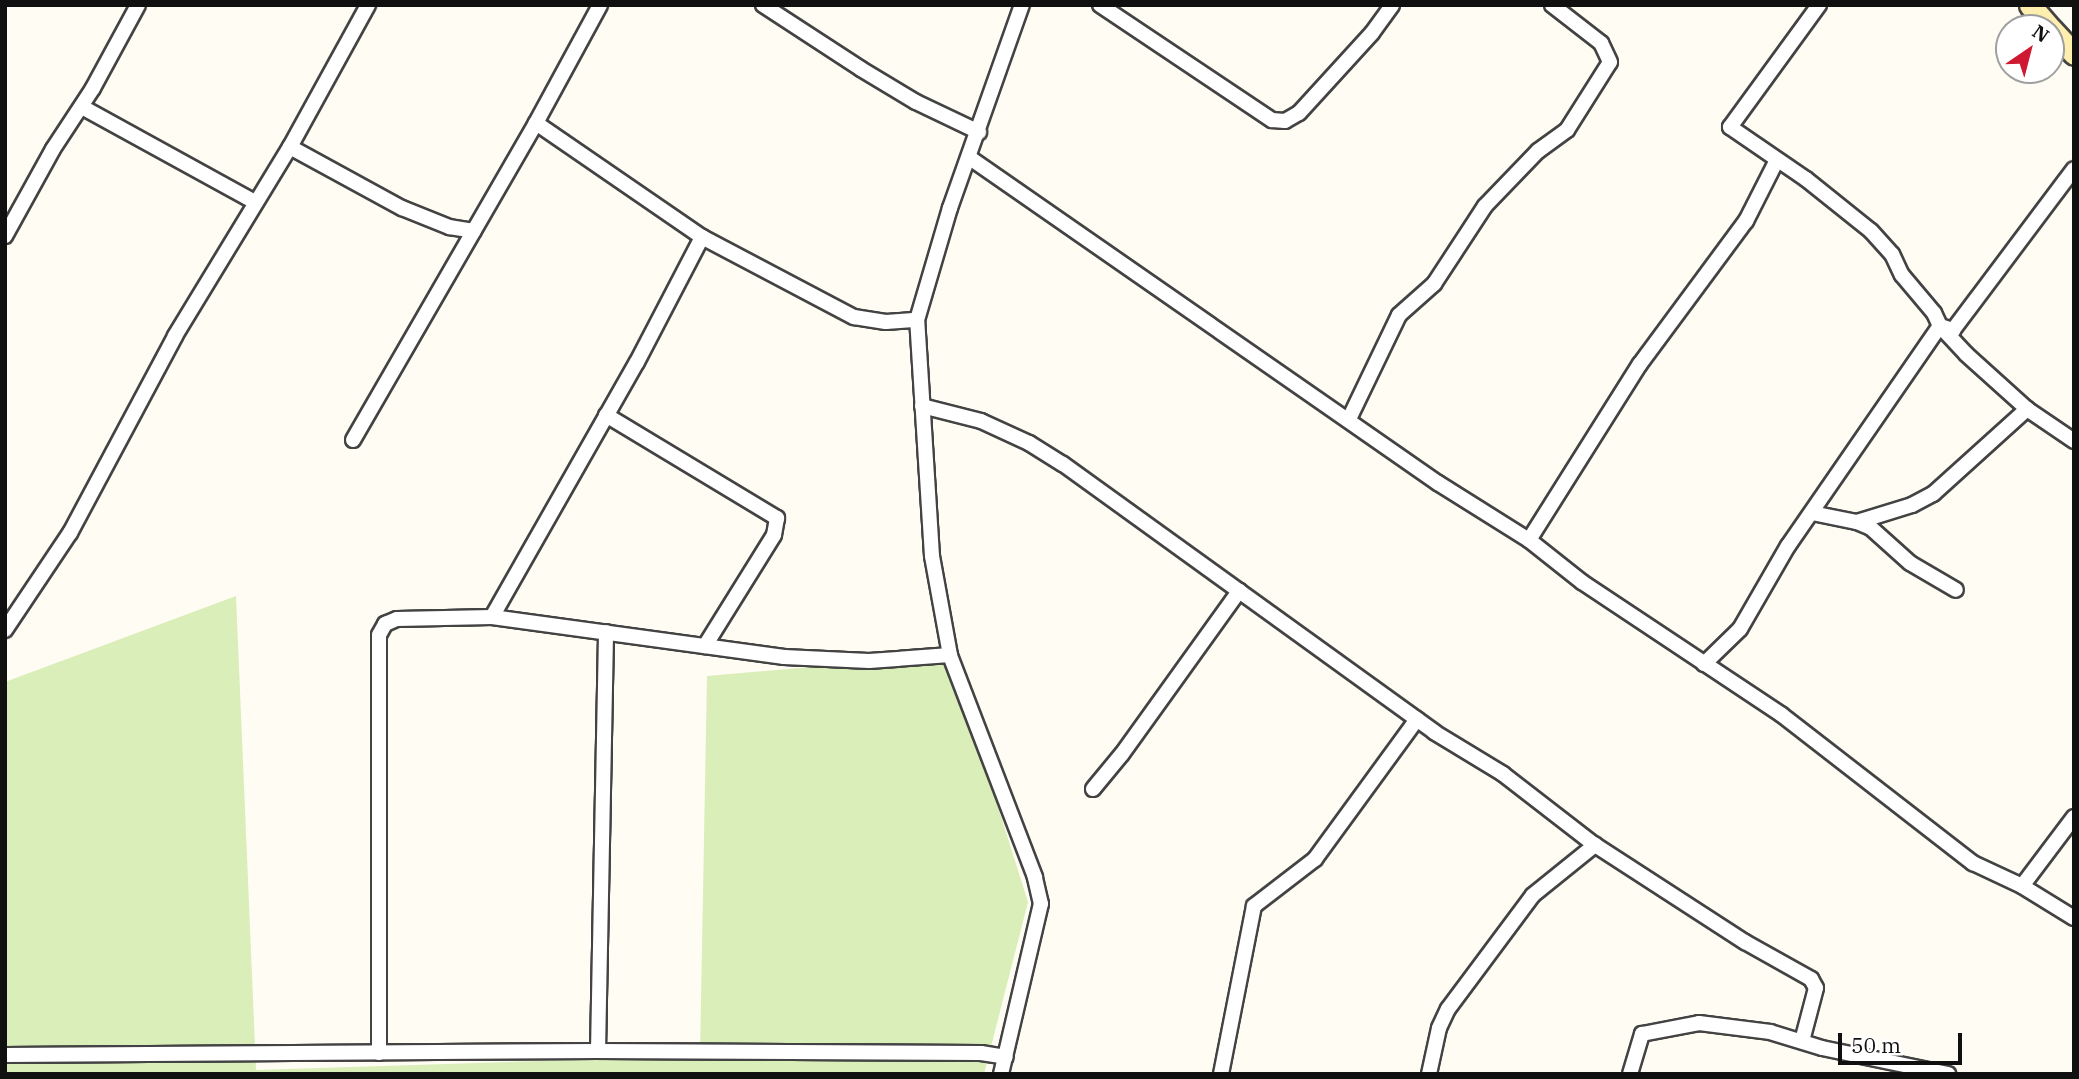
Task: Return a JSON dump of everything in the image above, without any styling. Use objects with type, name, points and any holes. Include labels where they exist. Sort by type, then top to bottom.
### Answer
[{"type":"street","points":[[5,236],[13,206],[82,107],[138,5]]},
{"type":"street","points":[[5,630],[70,533],[175,336],[290,147],[368,5]]},
{"type":"street","points":[[353,440],[536,123],[600,5]]},
{"type":"street","points":[[763,5],[860,69],[916,102],[979,132]]},
{"type":"street","points":[[1001,1074],[1041,904],[1040,895],[950,655],[932,556],[918,320],[950,208],[970,158],[1022,5]]},
{"type":"street","points":[[1100,5],[1272,120],[1285,121],[1299,113],[1371,33],[1392,5]]},
{"type":"street","points":[[1819,5],[1730,127],[1871,231],[1892,254],[1902,275],[1934,313],[1940,326],[1989,377],[2027,409],[2074,442]]},
{"type":"street","points":[[1349,419],[1399,315],[1434,284],[1497,194],[1538,151],[1567,130],[1609,62],[1601,43],[1556,6]]},
{"type":"street","points":[[82,107],[255,202]]},
{"type":"street","points":[[536,123],[702,236],[854,317],[886,322],[918,320]]},
{"type":"street","points":[[290,147],[402,208],[449,227],[474,232]]},
{"type":"street","points":[[970,158],[1438,483],[1529,540],[1582,582],[1782,715],[1973,863],[2022,886],[2074,918]]},
{"type":"street","points":[[1529,540],[1640,364],[1746,221],[1777,160]]},
{"type":"street","points":[[1940,326],[1954,330],[2074,169]]},
{"type":"street","points":[[492,617],[606,415],[702,236]]},
{"type":"street","points":[[1704,664],[1740,629],[1760,589],[1940,326]]},
{"type":"street","points":[[922,406],[981,422],[1029,443],[1063,464],[1417,719],[1503,774],[1595,845],[1745,942],[1811,979],[1816,988],[1802,1041]]},
{"type":"street","points":[[1857,522],[1912,505],[1933,494],[2027,409]]},
{"type":"street","points":[[606,415],[777,518],[774,535],[705,646]]},
{"type":"street","points":[[1812,513],[1857,522],[1871,528],[1910,563],[1956,590]]},
{"type":"street","points":[[1093,789],[1122,754],[1239,591]]},
{"type":"street","points":[[379,1053],[379,635],[386,624],[397,618],[492,617],[784,657],[857,660],[950,655]]},
{"type":"street","points":[[598,1051],[606,632]]},
{"type":"street","points":[[1221,1074],[1254,906],[1315,859],[1417,719]]},
{"type":"street","points":[[2022,886],[2074,817]]},
{"type":"street","points":[[1429,1074],[1439,1028],[1448,1009],[1532,895],[1595,845]]},
{"type":"street","points":[[1630,1074],[1642,1034],[1699,1023],[1770,1032],[1939,1073]]},
{"type":"street","points":[[5,1055],[598,1051],[981,1053],[1006,1057]]},
{"type":"green space","points":[[236,596],[256,1070],[700,1056],[707,676],[950,655],[1028,902],[984,1074],[5,1074],[5,682]]}]
